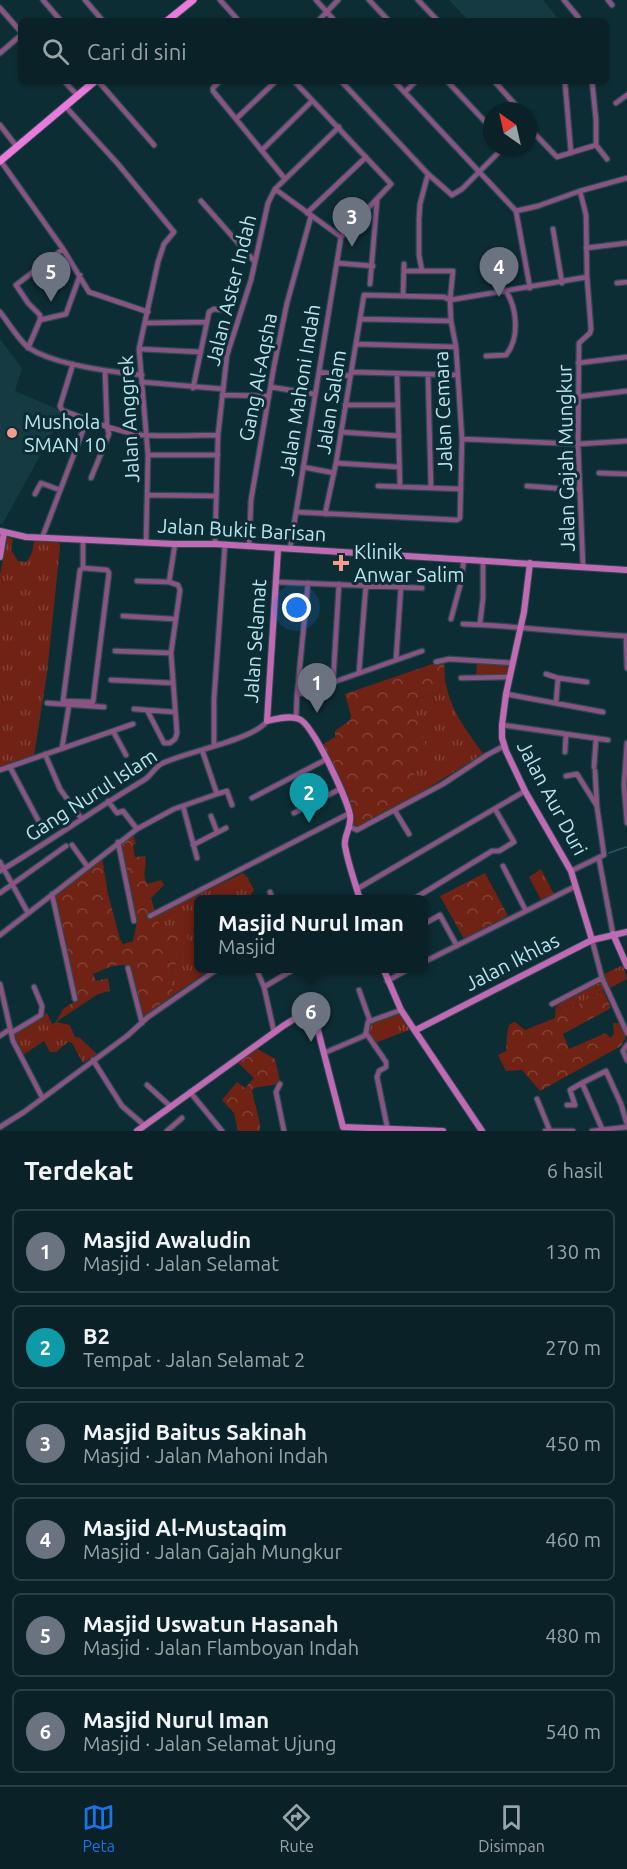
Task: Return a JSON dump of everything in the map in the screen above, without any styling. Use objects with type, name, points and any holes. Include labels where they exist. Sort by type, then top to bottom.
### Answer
[{"type":"main road","points":[[170,18],[190,1]]},
{"type":"main road","points":[[0,161],[92,84]]},
{"type":"street","points":[[43,0],[58,18]]},
{"type":"street","points":[[85,0],[100,18]]},
{"type":"street","points":[[220,0],[236,18]]},
{"type":"street","points":[[316,0],[332,18]]},
{"type":"street","points":[[321,18],[339,0]]},
{"type":"street","points":[[369,0],[386,18]]},
{"type":"street","points":[[418,0],[435,18]]},
{"type":"street","points":[[564,0],[578,17]]},
{"type":"street","points":[[608,0],[612,5]]},
{"type":"street","points":[[0,8],[18,30]]},
{"type":"street","points":[[0,53],[18,37]]},
{"type":"street","points":[[67,84],[77,95]]},
{"type":"street","points":[[99,84],[154,145]]},
{"type":"street","points":[[218,84],[213,90],[285,179]]},
{"type":"street","points":[[236,119],[273,84]]},
{"type":"street","points":[[297,84],[312,101],[339,128],[391,183],[341,237],[275,189],[339,128]]},
{"type":"street","points":[[344,84],[428,174],[452,195],[462,189],[495,156]]},
{"type":"street","points":[[397,84],[516,211],[530,288]]},
{"type":"street","points":[[405,92],[413,84]]},
{"type":"street","points":[[450,84],[483,119]]},
{"type":"street","points":[[497,84],[513,102]]},
{"type":"street","points":[[565,84],[570,153]]},
{"type":"street","points":[[592,84],[597,120],[596,145],[607,159]]},
{"type":"street","points":[[616,103],[627,95]]},
{"type":"street","points":[[262,150],[312,101]]},
{"type":"street","name":"Jalan Anggrek","points":[[65,106],[174,230],[164,244],[158,262],[139,350],[148,455],[146,542]]},
{"type":"street","points":[[0,125],[17,147]]},
{"type":"street","points":[[537,136],[556,156],[596,145]]},
{"type":"street","points":[[309,214],[366,157]]},
{"type":"street","points":[[0,161],[91,292],[148,312]]},
{"type":"street","points":[[404,271],[422,271],[419,255],[419,219],[420,204],[428,174]]},
{"type":"street","points":[[516,211],[627,178]]},
{"type":"street","name":"Jalan Aster Indah","points":[[215,544],[218,435],[229,345],[246,297],[268,203],[275,189]]},
{"type":"street","name":"Jalan Gajah Mungkur","points":[[579,191],[586,215],[591,328],[590,333],[579,343],[578,363],[578,444],[583,566]]},
{"type":"street","points":[[201,201],[255,262]]},
{"type":"street","points":[[370,284],[376,201]]},
{"type":"street","name":"Gang Al-Aqsha","points":[[249,547],[251,500],[269,396],[287,303],[309,214]]},
{"type":"street","points":[[553,229],[562,283]]},
{"type":"street","name":"Jalan Mahoni Indah","points":[[290,549],[341,237]]},
{"type":"street","points":[[586,248],[627,243]]},
{"type":"street","points":[[28,348],[40,320],[39,313],[28,303],[16,285],[63,249]]},
{"type":"street","points":[[337,263],[373,266]]},
{"type":"street","points":[[404,264],[403,296],[444,297],[450,300],[587,277]]},
{"type":"street","name":"Jalan Cemara","points":[[325,514],[457,520],[460,518],[462,439],[456,347],[451,321],[450,300],[453,271],[422,271]]},
{"type":"street","points":[[40,320],[66,314],[80,274]]},
{"type":"street","points":[[617,283],[627,282]]},
{"type":"street","points":[[486,356],[506,355],[511,349],[514,307],[506,291]]},
{"type":"street","name":"Jalan Salam","points":[[325,514],[336,463],[364,295],[403,296]]},
{"type":"street","points":[[193,388],[209,312],[214,309],[222,310]]},
{"type":"street","points":[[0,312],[28,348],[73,364],[105,371],[142,375]]},
{"type":"street","points":[[360,319],[451,321]]},
{"type":"street","points":[[146,323],[207,322]]},
{"type":"street","points":[[356,344],[456,347]]},
{"type":"street","points":[[139,350],[201,352]]},
{"type":"street","points":[[578,363],[627,357]]},
{"type":"street","points":[[73,364],[60,407],[107,427],[145,435],[218,435]]},
{"type":"street","points":[[92,478],[109,434],[105,371]]},
{"type":"street","points":[[319,372],[458,375]]},
{"type":"street","points":[[397,374],[400,488]]},
{"type":"street","points":[[428,375],[431,488]]},
{"type":"street","points":[[142,382],[269,396]]},
{"type":"street","points":[[271,387],[314,394]]},
{"type":"street","points":[[577,397],[627,391]]},
{"type":"street","points":[[345,405],[398,405]]},
{"type":"street","points":[[42,538],[87,420]]},
{"type":"street","points":[[341,432],[399,436]]},
{"type":"street","points":[[462,439],[578,444],[627,441]]},
{"type":"street","points":[[148,455],[218,455]]},
{"type":"street","points":[[336,463],[399,467]]},
{"type":"street","points":[[303,467],[334,473]]},
{"type":"street","points":[[599,473],[627,474]]},
{"type":"street","points":[[35,494],[41,483],[60,489]]},
{"type":"street","points":[[378,486],[461,489]]},
{"type":"street","points":[[527,486],[580,490]]},
{"type":"street","points":[[148,495],[216,496]]},
{"type":"street","points":[[296,512],[325,514]]},
{"type":"street","points":[[0,557],[2,531]]},
{"type":"street","name":"Jalan Bukit Barisan","points":[[2,531],[23,537],[225,544],[627,570]]},
{"type":"street","points":[[83,539],[83,568],[80,570],[63,701],[104,707]]},
{"type":"street","points":[[169,582],[175,544]]},
{"type":"street","points":[[214,746],[214,699],[225,544]]},
{"type":"street","name":"Jalan Selamat","points":[[278,549],[267,721],[296,717]]},
{"type":"street","points":[[451,619],[461,582],[464,559]]},
{"type":"street","points":[[480,623],[483,598],[483,560]]},
{"type":"street","name":"Jalan Aur Duri","points":[[530,563],[521,627],[506,694],[502,724],[504,746],[525,791],[571,871],[592,940]]},
{"type":"street","points":[[47,703],[93,702],[109,572],[83,568]]},
{"type":"street","points":[[137,581],[169,582],[178,585],[180,590],[174,619],[171,653],[177,737],[168,744],[162,741],[147,710]]},
{"type":"street","points":[[275,582],[422,588]]},
{"type":"street","points":[[308,583],[296,717],[307,724],[327,759],[350,813],[350,827],[344,843],[359,895]]},
{"type":"street","points":[[333,682],[339,584]]},
{"type":"street","points":[[359,672],[366,584]]},
{"type":"street","points":[[396,660],[401,586]]},
{"type":"street","points":[[123,616],[174,619]]},
{"type":"street","points":[[463,624],[480,623],[564,633],[626,636],[627,668]]},
{"type":"street","points":[[115,651],[171,653]]},
{"type":"street","points":[[297,695],[422,651]]},
{"type":"street","points":[[436,662],[449,659],[513,663]]},
{"type":"street","points":[[546,674],[587,682]]},
{"type":"street","points":[[460,678],[510,677]]},
{"type":"street","points":[[556,703],[558,678]]},
{"type":"street","points":[[111,680],[173,683]]},
{"type":"street","points":[[506,694],[603,712]]},
{"type":"street","points":[[62,748],[68,703]]},
{"type":"street","points":[[134,709],[174,712]]},
{"type":"street","name":"Gang Nurul Islam","points":[[2,870],[108,801],[147,779],[161,765],[263,726],[267,721]]},
{"type":"street","points":[[0,770],[133,724]]},
{"type":"street","points":[[502,724],[608,740]]},
{"type":"street","points":[[113,732],[126,755]]},
{"type":"street","points":[[565,752],[566,734]]},
{"type":"street","points":[[571,871],[603,858],[604,853],[597,807],[596,739]]},
{"type":"street","points":[[627,742],[627,823]]},
{"type":"street","points":[[350,827],[357,830],[395,811],[504,746]]},
{"type":"street","points":[[202,750],[217,794]]},
{"type":"street","points":[[45,754],[60,789],[81,818]]},
{"type":"street","points":[[252,798],[327,759]]},
{"type":"street","points":[[10,767],[38,820]]},
{"type":"street","points":[[566,776],[577,774],[597,807]]},
{"type":"street","points":[[584,787],[596,784]]},
{"type":"street","points":[[294,813],[340,789]]},
{"type":"street","points":[[0,935],[137,829],[168,812],[227,791],[232,805]]},
{"type":"street","points":[[357,889],[525,791]]},
{"type":"street","points":[[108,801],[117,813],[123,811],[137,829]]},
{"type":"street","points":[[183,806],[196,858]]},
{"type":"street","points":[[420,895],[492,851],[499,851],[514,842],[495,809]]},
{"type":"street","points":[[395,811],[409,834]]},
{"type":"street","points":[[150,916],[350,813]]},
{"type":"street","points":[[211,816],[217,832]]},
{"type":"street","points":[[193,845],[226,828]]},
{"type":"street","points":[[118,842],[134,921]]},
{"type":"street","points":[[0,893],[69,846],[87,866]]},
{"type":"street","points":[[599,859],[614,934],[627,966]]},
{"type":"street","points":[[0,862],[2,870],[28,913]]},
{"type":"street","points":[[503,866],[526,911]]},
{"type":"street","points":[[428,960],[576,886]]},
{"type":"street","points":[[52,894],[75,999]]},
{"type":"street","points":[[428,921],[440,915],[457,946]]},
{"type":"street","name":"Jalan Ikhlas","points":[[416,1030],[592,940],[627,932]]},
{"type":"street","points":[[592,940],[602,978],[627,1033]]},
{"type":"street","points":[[128,968],[142,1023]]},
{"type":"street","points":[[0,1127],[213,973]]},
{"type":"street","points":[[258,973],[264,987],[274,1032]]},
{"type":"street","points":[[264,987],[289,973]]},
{"type":"street","points":[[384,973],[401,1010],[482,1131]]},
{"type":"street","points":[[387,981],[403,973]]},
{"type":"street","points":[[552,1004],[602,978]]},
{"type":"street","points":[[0,984],[10,1031],[42,1097]]},
{"type":"street","points":[[0,1036],[41,1014],[42,1006],[34,987]]},
{"type":"street","points":[[359,990],[370,1021]]},
{"type":"street","points":[[138,1131],[274,1032],[311,1010],[343,1129],[443,1131]]},
{"type":"street","points":[[388,1129],[377,1077],[379,1071],[386,1067],[386,1062],[366,1033],[366,1024],[401,1010]]},
{"type":"street","points":[[324,1053],[366,1033]]},
{"type":"street","points":[[627,1045],[623,1051],[627,1060]]},
{"type":"street","points":[[93,1060],[119,1101],[144,1125]]},
{"type":"street","points":[[567,1105],[575,1105],[570,1090],[606,1071],[621,1104],[627,1125],[603,1131],[592,1131]]},
{"type":"street","points":[[582,1083],[603,1131]]},
{"type":"street","points":[[280,1084],[276,1092],[284,1131]]},
{"type":"street","points":[[147,1085],[170,1106]]},
{"type":"street","points":[[190,1092],[222,1131]]},
{"type":"street","points":[[537,1099],[550,1131]]},
{"type":"street","points":[[621,1104],[627,1102]]},
{"type":"street","points":[[167,1131],[182,1118]]},
{"type":"street","points":[[545,1131],[573,1131]]},
{"type":"shaded area","points":[[449,0],[543,0],[558,18],[466,18]]},
{"type":"shaded area","points":[[0,339],[22,368],[15,391],[64,412],[2,525],[0,524]]},
{"type":"green space","points":[[7,537],[13,539],[11,550],[18,561],[28,560],[34,541],[59,541],[60,548],[47,673],[34,756],[0,769],[0,575]]},
{"type":"green space","points":[[444,660],[445,680],[438,692],[419,699],[413,707],[425,743],[425,754],[412,766],[420,793],[385,817],[357,830],[350,827],[350,813],[320,746],[335,737],[335,731],[350,720],[345,694]]},
{"type":"green space","points":[[477,661],[510,664],[509,677],[476,677]]},
{"type":"green space","points":[[445,680],[455,711],[483,754],[420,793],[412,766],[425,753],[413,707],[419,699],[438,692]]},
{"type":"green space","points":[[133,834],[136,844],[133,845],[135,857],[145,856],[147,884],[161,880],[164,885],[151,898],[162,934],[177,932],[187,935],[188,941],[170,975],[173,995],[142,1020],[130,967],[121,965],[107,968],[93,974],[96,981],[108,978],[110,991],[98,994],[56,1022],[63,1009],[75,1001],[55,895],[102,857],[108,894],[120,939],[123,944],[133,941],[137,922],[121,843]]},
{"type":"green space","points":[[541,869],[554,894],[541,900],[529,877]]},
{"type":"green space","points":[[243,873],[254,890],[251,895],[197,895]]},
{"type":"green space","points":[[485,873],[508,916],[464,939],[440,896]]},
{"type":"green space","points":[[194,896],[194,973],[205,973],[173,995],[170,975],[188,941],[162,935],[155,915]]},
{"type":"green space","points":[[623,965],[627,979],[608,989],[602,975]]},
{"type":"green space","points":[[600,982],[604,987],[603,990],[570,1009],[563,1011],[556,1005]]},
{"type":"green space","points":[[603,990],[611,1008],[563,1034],[569,1049],[606,1033],[610,1038],[614,1034],[613,1023],[619,1023],[626,1037],[621,1046],[540,1091],[522,1070],[506,1071],[498,1055],[506,1051],[510,1024],[515,1022],[525,1030],[555,1018],[556,1006],[563,1011],[570,1009]]},
{"type":"green space","points":[[399,1012],[412,1029],[375,1043],[367,1024]]},
{"type":"green space","points":[[47,1013],[52,1024],[56,1022],[70,1025],[75,1037],[80,1038],[97,1054],[83,1063],[72,1043],[68,1042],[56,1052],[50,1052],[44,1041],[23,1055],[13,1035]]},
{"type":"green space","points":[[256,1048],[275,1059],[280,1081],[278,1084],[254,1088],[252,1091],[260,1131],[238,1131],[234,1113],[222,1100],[237,1082],[245,1088],[254,1078],[237,1062]]},
{"type":"waterway","points":[[609,853],[626,847]]},
{"type":"waterway","points":[[574,867],[581,864]]},
{"type":"place","name":"Masjid Baitus Sakinah","points":[[352,247]]},
{"type":"place","name":"Masjid Al-Mustaqim","points":[[499,297]]},
{"type":"place","name":"Masjid Uswatun Hasanah","points":[[51,302]]},
{"type":"place","name":"Mushola SMAN 10","points":[[12,433]]},
{"type":"place","name":"Klinik Anwar Salim","points":[[341,563]]},
{"type":"place","name":"Masjid Awaludin","points":[[317,713]]},
{"type":"place","name":"B2","points":[[309,823]]},
{"type":"place","name":"Masjid Nurul Iman","points":[[311,1042]]}]
